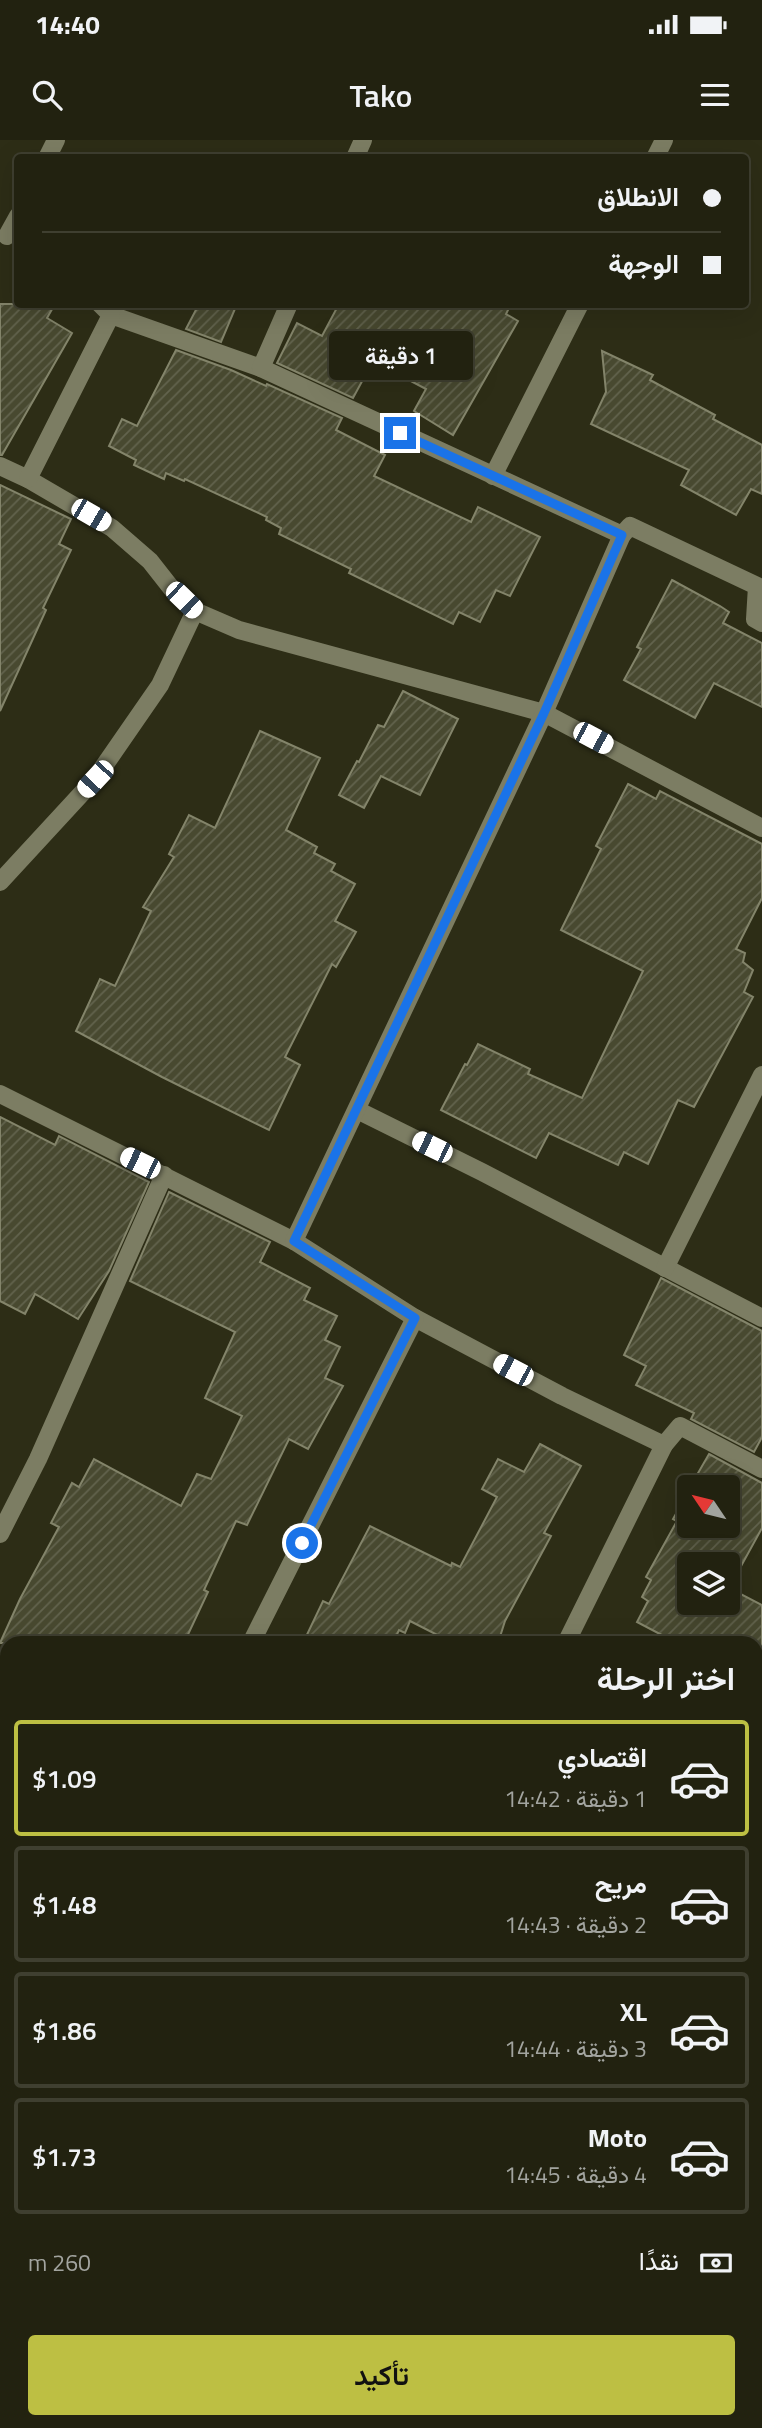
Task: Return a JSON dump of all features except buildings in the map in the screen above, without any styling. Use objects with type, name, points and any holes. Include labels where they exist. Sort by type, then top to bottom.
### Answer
[{"type":"street","points":[[261,368],[287,308]]},
{"type":"street","points":[[493,476],[578,308]]},
{"type":"street","points":[[28,479],[105,310],[261,368],[622,535]]},
{"type":"street","points":[[0,466],[28,479],[112,528],[150,562],[195,611],[239,630],[544,713],[762,828]]},
{"type":"street","points":[[294,1241],[544,713],[622,535],[630,526],[757,586],[758,621]]},
{"type":"street","points":[[758,621],[762,602]]},
{"type":"street","points":[[0,882],[95,779],[160,685],[195,611]]},
{"type":"street","points":[[665,1268],[762,1075]]},
{"type":"street","points":[[0,1094],[294,1241],[415,1318],[562,1396],[664,1445]]},
{"type":"street","points":[[357,1110],[762,1318]]},
{"type":"street","points":[[0,1534],[38,1459],[163,1175]]},
{"type":"street","points":[[255,1636],[415,1318]]},
{"type":"street","points":[[569,1636],[664,1445],[680,1426],[762,1469]]},
{"type":"route","points":[[302,1543],[415,1318],[294,1241],[544,713],[622,535],[400,433]]}]
